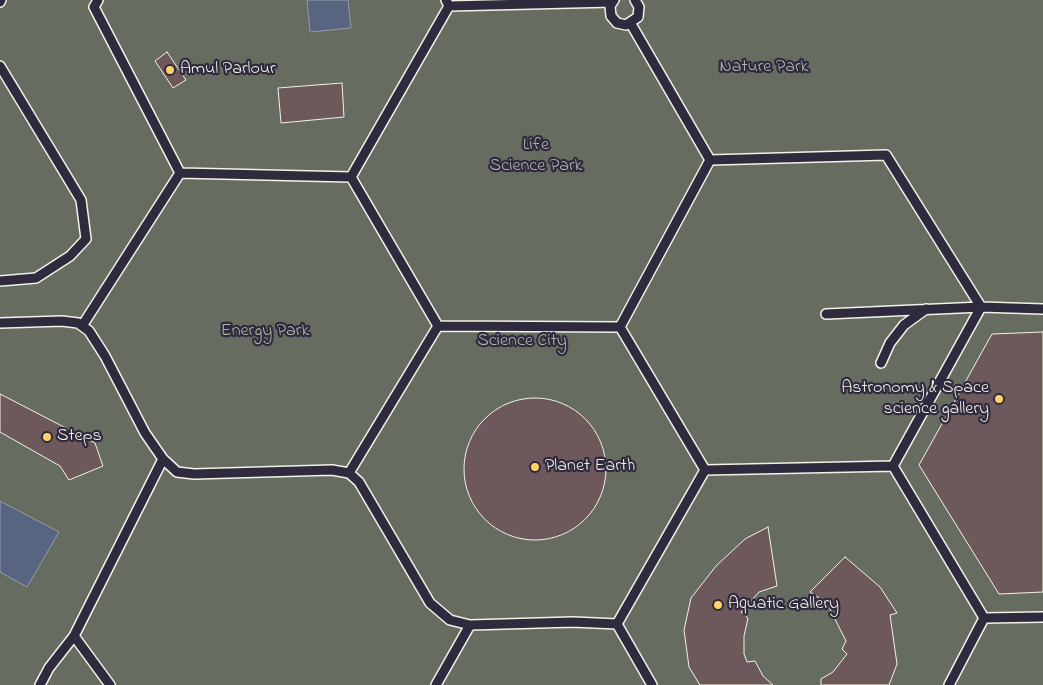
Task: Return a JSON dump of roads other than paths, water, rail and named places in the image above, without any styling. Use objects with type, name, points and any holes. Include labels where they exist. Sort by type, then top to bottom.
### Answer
[{"type":"lane","points":[[98,0],[94,7],[180,173]]},
{"type":"lane","points":[[351,177],[447,3],[613,1],[610,11],[614,20],[622,25],[631,24],[639,12],[635,0]]},
{"type":"lane","points":[[631,24],[710,160]]},
{"type":"lane","points":[[0,66],[81,200],[86,239],[70,256],[36,278],[0,281]]},
{"type":"lane","points":[[710,160],[886,155],[981,306]]},
{"type":"lane","points":[[620,327],[710,160]]},
{"type":"lane","points":[[180,173],[351,177]]},
{"type":"lane","points":[[82,326],[180,173]]},
{"type":"lane","points":[[351,177],[438,326]]},
{"type":"lane","points":[[893,466],[981,306]]},
{"type":"lane","points":[[826,314],[981,306],[1043,308]]},
{"type":"lane","points":[[881,363],[890,342],[904,325],[926,309]]},
{"type":"lane","points":[[0,323],[62,321],[78,323],[89,331],[105,356],[145,433],[163,458],[177,472],[194,474],[332,470],[349,472],[360,482],[430,603],[450,620],[470,625],[573,622],[616,624]]},
{"type":"lane","points":[[438,326],[620,327]]},
{"type":"lane","points":[[349,472],[438,326]]},
{"type":"lane","points":[[620,327],[705,470]]},
{"type":"lane","points":[[40,685],[49,668],[74,636],[163,458]]},
{"type":"lane","points":[[705,470],[893,466]]},
{"type":"lane","points":[[893,466],[984,618]]},
{"type":"lane","points":[[616,624],[705,470]]},
{"type":"lane","points":[[984,618],[1043,617]]},
{"type":"lane","points":[[949,685],[984,618]]},
{"type":"lane","points":[[616,624],[652,685]]},
{"type":"lane","points":[[436,685],[470,625]]},
{"type":"lane","points":[[74,636],[110,685]]},
{"type":"water","points":[[307,0],[348,0],[351,28],[310,32]]},
{"type":"water","points":[[0,501],[59,532],[27,587],[0,572]]},
{"type":"place","name":"Amul Parlour","points":[[170,70]]},
{"type":"place","name":"Astronomy & Space science gallery","points":[[999,399]]},
{"type":"place","name":"Steps","points":[[47,437]]},
{"type":"place","name":"Planet Earth","points":[[535,467]]},
{"type":"place","name":"Aquatic Gallery","points":[[718,605]]},
{"type":"park label","name":"Nature Park","points":[[764,68]]},
{"type":"park label","name":"Life Science Park","points":[[536,156]]},
{"type":"park label","name":"Energy Park","points":[[265,332]]},
{"type":"park label","name":"Science City","points":[[522,342]]}]
